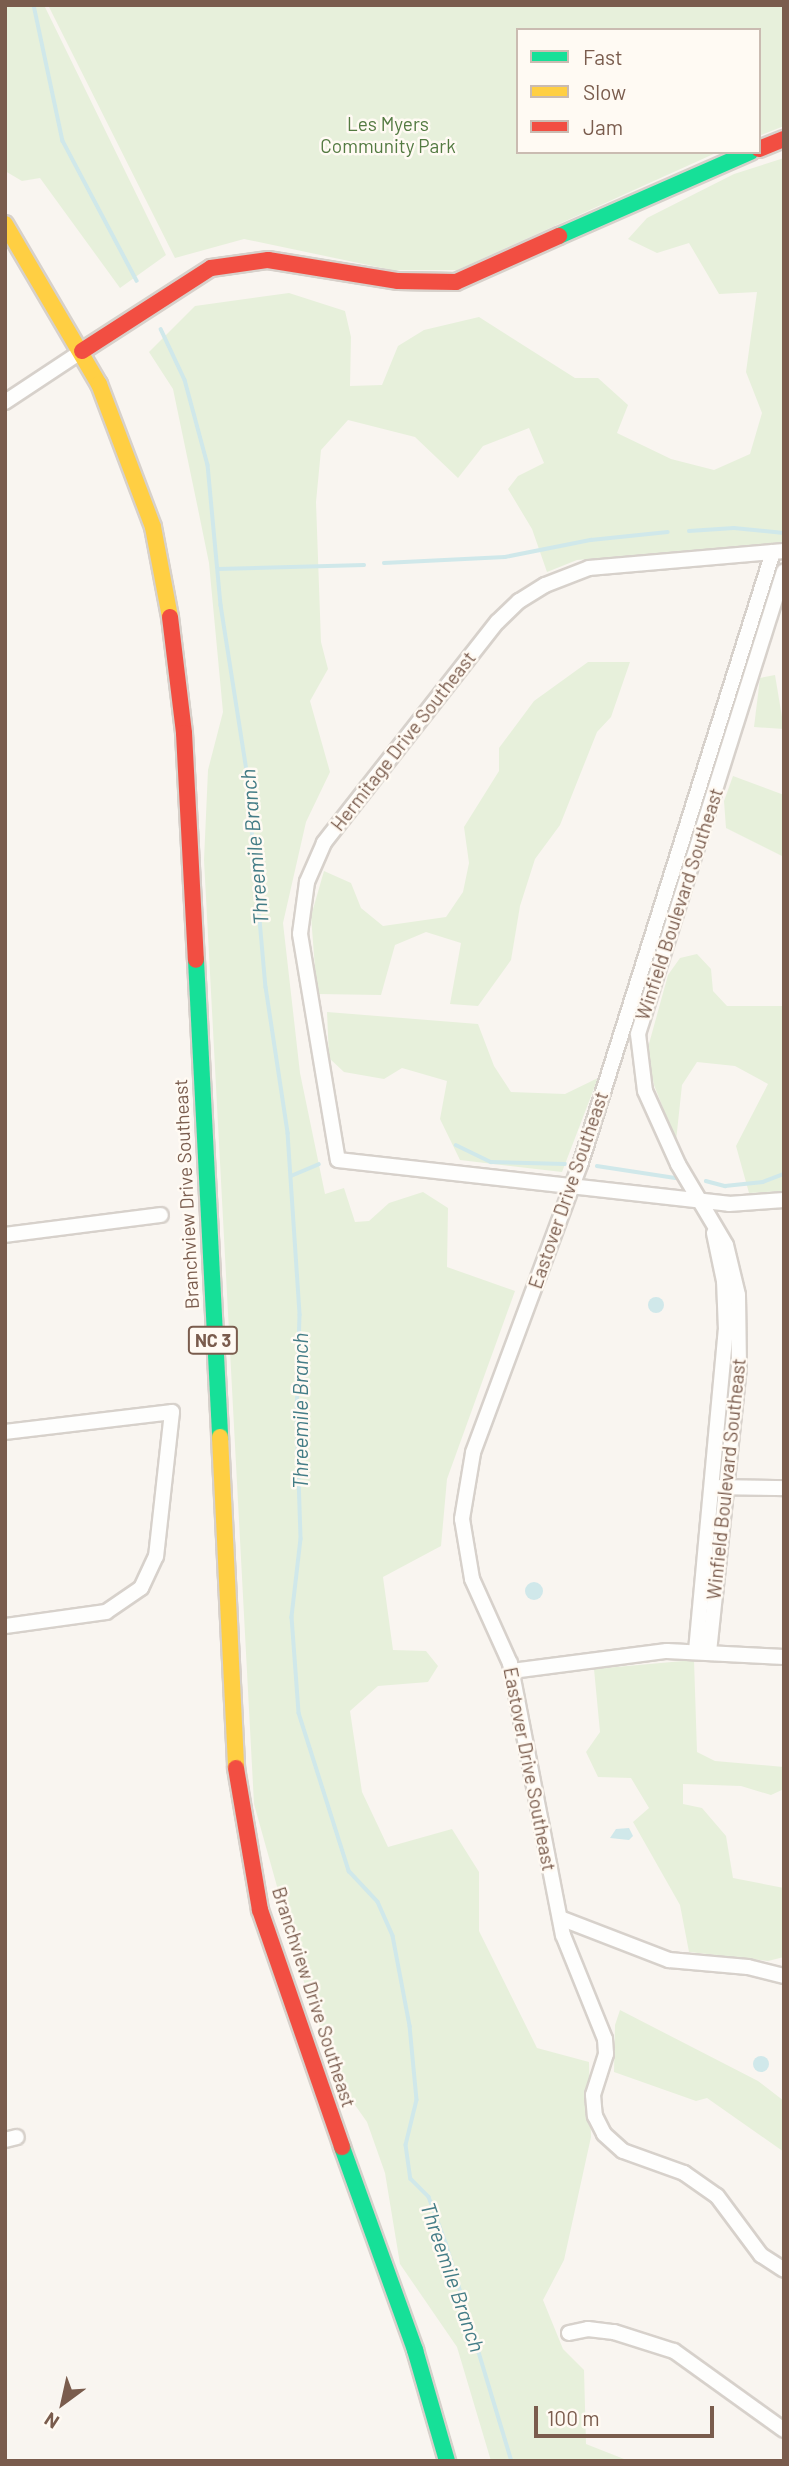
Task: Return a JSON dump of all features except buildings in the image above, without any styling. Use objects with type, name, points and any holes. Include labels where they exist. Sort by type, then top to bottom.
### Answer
[{"type":"main road","points":[[761,148],[784,139]]},
{"type":"main road","points":[[82,351],[211,268],[245,260],[268,260],[397,281],[456,282],[745,154]]},
{"type":"main road","name":"Branchview Drive Southeast","points":[[5,224],[82,351],[125,446],[153,527],[183,720],[234,1752],[247,1854],[275,1959],[415,2350],[447,2461]]},
{"type":"street","points":[[5,402],[82,351]]},
{"type":"street","name":"Winfield Boulevard Southeast","points":[[623,1028],[778,552]]},
{"type":"street","name":"Hermitage Drive Southeast","points":[[572,1186],[338,1160],[300,934],[307,882],[324,843],[497,622],[519,601],[545,584],[589,568],[778,552]]},
{"type":"street","name":"Winfield Boulevard Southeast","points":[[702,1652],[720,1487],[726,1309],[713,1228],[645,1091],[638,1034],[784,572]]},
{"type":"street","name":"Eastover Drive Southeast","points":[[623,1028],[572,1186],[473,1453],[463,1494],[466,1558],[512,1671],[560,1918],[575,1973],[605,2039],[606,2054],[593,2095],[604,2134],[623,2151],[669,2166],[706,2188],[761,2255],[784,2270]]},
{"type":"street","points":[[572,1186],[698,1201],[784,1200]]},
{"type":"street","points":[[5,1235],[161,1215]]},
{"type":"street","points":[[5,1433],[172,1412],[156,1556],[141,1588],[106,1612],[5,1626]]},
{"type":"street","points":[[720,1487],[784,1488]]},
{"type":"street","points":[[512,1671],[667,1651],[784,1657]]},
{"type":"street","points":[[560,1918],[669,1960],[748,1967],[784,1976]]},
{"type":"street","points":[[569,2333],[614,2332],[674,2351],[784,2430]]},
{"type":"green space","points":[[5,5],[44,5],[166,255],[120,288],[40,178],[22,181],[5,171]]},
{"type":"green space","name":"Les Myers Community Park","points":[[48,5],[784,5],[784,126],[761,135],[761,28],[516,28],[516,154],[714,154],[457,270],[392,270],[244,239],[175,258]]},
{"type":"green space","points":[[784,158],[784,542],[577,560],[547,572],[532,529],[508,489],[518,476],[544,463],[529,428],[483,446],[458,478],[415,437],[348,420],[321,450],[316,502],[321,642],[328,669],[310,701],[330,772],[306,822],[283,923],[300,1073],[325,1194],[344,1188],[355,1222],[369,1221],[389,1203],[423,1192],[448,1208],[447,1267],[515,1291],[447,1479],[441,1546],[383,1577],[393,1650],[426,1651],[438,1666],[428,1682],[378,1686],[350,1711],[362,1792],[388,1847],[452,1829],[479,1872],[479,1931],[537,2048],[589,2062],[591,2137],[564,2260],[543,2300],[563,2349],[584,2370],[586,2444],[624,2459],[645,2461],[491,2461],[457,2347],[400,2264],[385,2173],[367,2122],[338,2081],[302,1976],[254,1804],[204,860],[208,770],[223,712],[209,563],[198,509],[173,389],[149,352],[195,306],[289,293],[345,311],[351,337],[350,386],[382,385],[398,346],[424,330],[479,317],[575,378],[598,378],[628,405],[617,433],[671,459],[714,470],[750,454],[762,413],[746,372],[757,292],[719,294],[689,243],[657,253],[628,239],[647,218],[734,174]]},
{"type":"green space","points":[[588,662],[630,662],[611,717],[597,732],[560,825],[535,859],[520,906],[511,960],[478,1006],[450,1004],[461,943],[426,932],[395,945],[381,995],[317,994],[311,916],[324,871],[351,883],[361,908],[383,926],[446,917],[463,892],[469,863],[464,827],[499,771],[499,748],[534,701]]},
{"type":"green space","points":[[775,675],[784,729],[754,727],[760,678]]},
{"type":"green space","points":[[733,776],[784,795],[784,857],[726,828],[724,801]]},
{"type":"green space","points":[[697,954],[711,969],[713,991],[727,1006],[784,1006],[784,1191],[749,1193],[736,1146],[768,1084],[735,1066],[697,1062],[682,1085],[676,1141],[654,1085],[647,1051],[668,975],[680,958]]},
{"type":"green space","points":[[327,1012],[478,1024],[494,1066],[511,1092],[565,1094],[598,1078],[562,1172],[460,1160],[440,1119],[447,1081],[402,1068],[384,1079],[344,1072],[329,1058]]},
{"type":"green space","points":[[694,1660],[697,1752],[715,1761],[784,1767],[784,1789],[771,1795],[741,1786],[683,1784],[683,1804],[702,1808],[726,1836],[733,1878],[784,1888],[784,1957],[768,1961],[689,1952],[680,1905],[633,1822],[649,1808],[631,1778],[598,1777],[586,1752],[600,1732],[594,1669]]},
{"type":"green space","points":[[620,2010],[758,2081],[784,2101],[784,2152],[707,2098],[696,2101],[614,2072],[615,2025]]},
{"type":"water","points":[[653,1297],[659,1297],[664,1305],[662,1311],[653,1313],[648,1308],[648,1302]]},
{"type":"water","points":[[534,1582],[540,1585],[543,1591],[540,1597],[534,1600],[528,1597],[525,1591],[528,1585]]},
{"type":"water","points":[[629,1828],[633,1836],[629,1840],[610,1838],[616,1829]]},
{"type":"water","points":[[761,2056],[767,2058],[767,2070],[761,2072],[755,2070],[753,2064],[755,2058]]},
{"type":"waterway","name":"Threemile Branch","points":[[34,5],[63,141],[137,281]]},
{"type":"waterway","name":"Threemile Branch","points":[[161,329],[185,380],[208,465],[221,605],[247,771],[266,987],[288,1133],[300,1315],[297,1417],[301,1539],[292,1617],[299,1713],[349,1871],[378,1902],[393,1936],[410,2026],[417,2100],[406,2145],[411,2179],[429,2197],[446,2243],[512,2461]]},
{"type":"waterway","points":[[689,531],[734,528],[784,533]]},
{"type":"waterway","points":[[384,563],[505,557],[591,540],[668,532]]},
{"type":"waterway","points":[[218,569],[364,565]]},
{"type":"waterway","points":[[456,1145],[491,1162],[565,1164]]},
{"type":"waterway","points":[[291,1176],[319,1164]]},
{"type":"waterway","points":[[597,1166],[675,1178]]},
{"type":"waterway","points":[[706,1181],[725,1186],[763,1182],[784,1174]]},
{"type":"traffic: fast","points":[[559,236],[745,154]]},
{"type":"traffic: fast","points":[[196,960],[220,1437]]},
{"type":"traffic: fast","points":[[342,2147],[415,2350],[447,2461]]},
{"type":"traffic: slow","points":[[5,224],[99,384],[153,527],[170,617]]},
{"type":"traffic: slow","points":[[220,1437],[236,1768]]},
{"type":"traffic: jam","points":[[761,148],[784,139]]},
{"type":"traffic: jam","points":[[82,351],[211,268],[268,260],[398,281],[456,282],[559,236]]},
{"type":"traffic: jam","points":[[170,617],[184,733],[196,960]]},
{"type":"traffic: jam","points":[[236,1768],[260,1910],[342,2147]]}]
